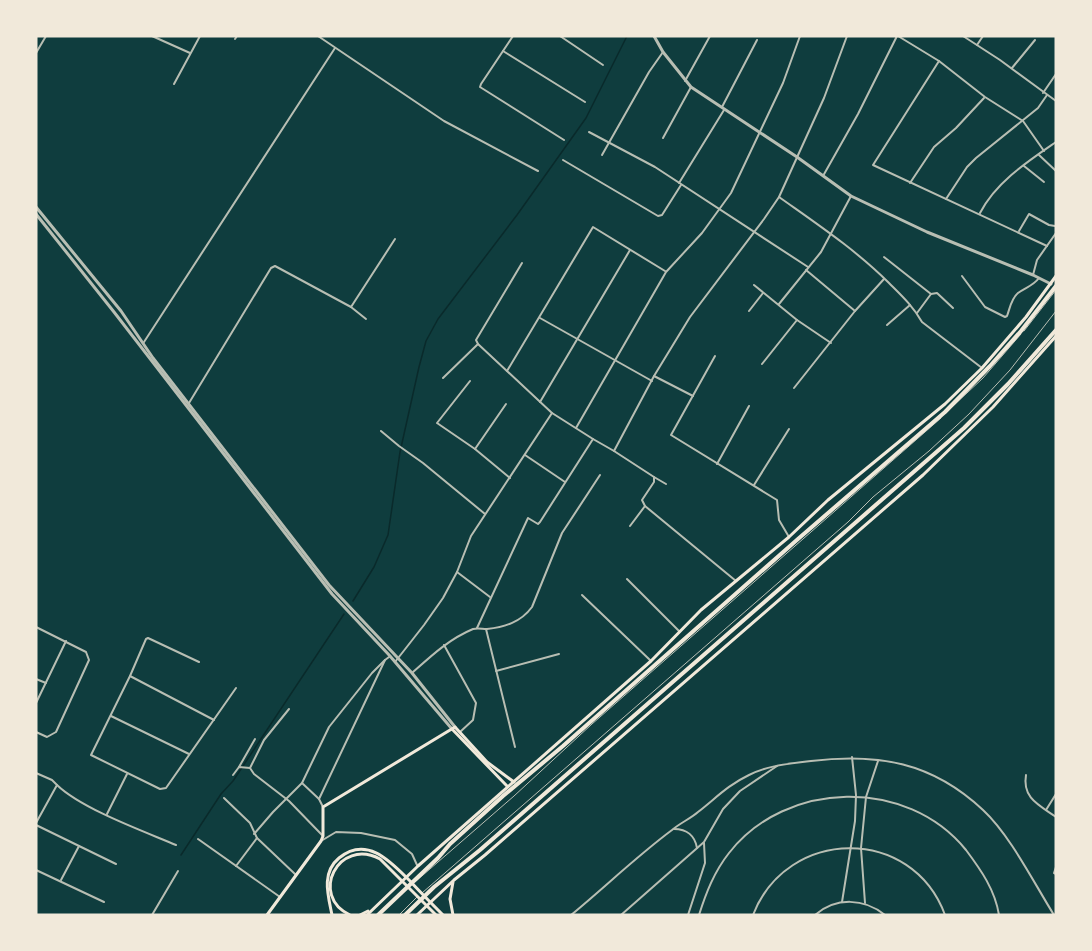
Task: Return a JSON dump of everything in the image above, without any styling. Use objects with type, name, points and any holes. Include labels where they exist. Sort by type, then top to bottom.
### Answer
[{"type":"highway","points":[[379,915],[450,844],[503,796],[945,412],[1021,331],[1054,287]]},
{"type":"highway","points":[[405,915],[434,887],[480,850],[964,428],[1008,384],[1056,330]]},
{"type":"main road","points":[[367,915],[507,786],[651,661],[680,631],[736,581],[789,537],[828,500],[935,412],[982,368],[1054,287],[1056,276]]},
{"type":"main road","points":[[417,915],[454,880],[669,694],[710,662],[923,475],[993,407],[1056,336]]},
{"type":"main road","points":[[267,915],[321,841],[323,807],[453,728],[507,786]]},
{"type":"main road","points":[[458,734],[486,762],[514,782]]},
{"type":"main road","points":[[332,915],[327,891],[330,871],[341,857],[353,850],[361,850],[377,852],[389,860],[443,915]]},
{"type":"main road","points":[[350,915],[340,909],[334,901],[331,880],[335,869],[343,860],[360,854],[380,859],[436,915]]},
{"type":"main road","points":[[453,915],[450,899],[454,880]]},
{"type":"main road","points":[[360,915],[372,909]]},
{"type":"street","points":[[36,53],[46,36]]},
{"type":"street","points":[[152,36],[190,53]]},
{"type":"street","points":[[174,84],[200,36]]},
{"type":"street","points":[[513,36],[480,87],[564,140]]},
{"type":"street","points":[[560,36],[603,65]]},
{"type":"street","points":[[655,36],[663,52],[690,87],[852,196],[918,228],[1033,275],[1054,287]]},
{"type":"street","points":[[685,81],[711,36]]},
{"type":"street","points":[[576,428],[666,272],[702,233],[731,194],[783,83],[800,36]]},
{"type":"street","points":[[614,451],[654,376],[690,316],[779,197],[824,98],[847,36]]},
{"type":"street","points":[[823,176],[898,36],[939,61],[985,97],[1023,121],[1044,151]]},
{"type":"street","points":[[963,36],[1056,101]]},
{"type":"street","points":[[976,45],[983,36]]},
{"type":"street","points":[[321,37],[444,121],[538,171]]},
{"type":"street","points":[[563,160],[658,216],[662,215],[723,109],[757,40]]},
{"type":"street","points":[[1012,69],[1035,40]]},
{"type":"street","points":[[140,347],[335,48]]},
{"type":"street","points":[[504,51],[585,102]]},
{"type":"street","points":[[602,155],[663,52]]},
{"type":"street","points":[[939,61],[873,164],[874,166],[1047,246]]},
{"type":"street","points":[[1043,93],[1056,74]]},
{"type":"street","points":[[663,138],[690,87]]},
{"type":"street","points":[[946,199],[975,158],[1038,108],[1047,95]]},
{"type":"street","points":[[910,183],[934,147],[956,128],[985,97]]},
{"type":"street","points":[[589,132],[655,167],[754,232],[807,269],[855,311]]},
{"type":"street","points":[[979,213],[994,191],[1056,142]]},
{"type":"street","points":[[1039,155],[1056,171]]},
{"type":"street","points":[[1024,165],[1044,182]]},
{"type":"street","points":[[779,304],[821,252],[852,196]]},
{"type":"street","points":[[779,197],[854,250],[885,278],[917,313],[922,322],[982,368]]},
{"type":"street","points":[[36,207],[102,288],[329,585],[413,675],[453,728]]},
{"type":"street","points":[[36,214],[332,594],[390,656],[397,660],[410,680],[437,708]]},
{"type":"street","points":[[1019,232],[1029,214],[1049,225],[1056,225]]},
{"type":"street","points":[[507,371],[593,227],[666,272]]},
{"type":"street","points":[[1033,275],[1035,265],[1056,234]]},
{"type":"street","points":[[351,307],[395,239]]},
{"type":"street","points":[[540,402],[630,250]]},
{"type":"street","points":[[884,256],[931,294]]},
{"type":"street","points":[[522,263],[476,340],[478,344],[552,413],[666,484]]},
{"type":"street","points":[[189,403],[273,266],[351,307],[366,319]]},
{"type":"street","points":[[962,276],[985,307],[1005,317],[1018,293],[1034,284],[1039,278]]},
{"type":"street","points":[[794,388],[855,311],[885,278]]},
{"type":"street","points":[[754,285],[797,320],[831,343]]},
{"type":"street","points":[[98,291],[102,288]]},
{"type":"street","points":[[749,311],[763,293]]},
{"type":"street","points":[[917,313],[931,294],[937,293],[953,308]]},
{"type":"street","points":[[887,325],[910,305]]},
{"type":"street","points":[[540,318],[652,381]]},
{"type":"street","points":[[762,364],[797,320]]},
{"type":"street","points":[[443,378],[478,344]]},
{"type":"street","points":[[715,356],[671,435],[777,500],[779,520],[789,537]]},
{"type":"street","points":[[654,376],[693,396]]},
{"type":"street","points":[[470,381],[436,423],[475,449],[510,478]]},
{"type":"street","points":[[475,449],[506,404]]},
{"type":"street","points":[[717,464],[749,406]]},
{"type":"street","points":[[397,660],[424,626],[457,572],[471,536],[552,413]]},
{"type":"street","points":[[754,485],[789,429]]},
{"type":"street","points":[[381,431],[485,514]]},
{"type":"street","points":[[477,628],[528,518],[538,524],[540,522],[593,439]]},
{"type":"street","points":[[525,455],[566,482]]},
{"type":"street","points":[[410,680],[444,645],[477,628],[486,629],[515,623],[527,614],[532,607],[562,533],[600,475]]},
{"type":"street","points":[[654,477],[654,482],[642,500],[645,506],[736,581]]},
{"type":"street","points":[[630,526],[645,506]]},
{"type":"street","points":[[457,572],[490,597]]},
{"type":"street","points":[[627,579],[680,631]]},
{"type":"street","points":[[582,594],[651,661]]},
{"type":"street","points":[[36,628],[86,652],[89,660],[56,732],[47,737],[36,732]]},
{"type":"street","points":[[486,629],[515,747]]},
{"type":"street","points":[[199,662],[148,638],[144,641],[111,716],[90,754],[160,789],[166,788],[236,688]]},
{"type":"street","points":[[36,703],[66,641]]},
{"type":"street","points":[[444,645],[476,704],[473,720],[458,734]]},
{"type":"street","points":[[496,671],[560,654]]},
{"type":"street","points":[[255,834],[262,823],[302,783],[329,727],[372,673],[390,656]]},
{"type":"street","points":[[319,799],[385,660]]},
{"type":"street","points":[[130,676],[214,720]]},
{"type":"street","points":[[36,679],[46,683]]},
{"type":"street","points":[[250,768],[264,740],[289,709]]},
{"type":"street","points":[[111,716],[189,754]]},
{"type":"street","points":[[233,775],[240,767],[255,739]]},
{"type":"street","points":[[842,902],[849,871],[855,821],[856,795],[852,757]]},
{"type":"street","points":[[572,915],[671,830],[698,812],[724,789],[755,772],[780,765],[852,757],[878,760],[927,772],[966,796],[984,811],[1006,838],[1054,915]]},
{"type":"street","points":[[865,903],[861,848],[866,797],[878,760]]},
{"type":"street","points":[[621,915],[704,842],[730,801],[746,786],[780,765]]},
{"type":"street","points":[[240,767],[250,768]]},
{"type":"street","points":[[250,768],[254,774],[291,803],[323,836]]},
{"type":"street","points":[[36,778],[37,773],[52,780],[68,794],[107,815],[176,845]]},
{"type":"street","points":[[107,815],[127,774]]},
{"type":"street","points":[[1026,775],[1024,786],[1028,794],[1056,818]]},
{"type":"street","points":[[302,783],[319,799],[323,807]]},
{"type":"street","points":[[57,785],[37,818],[36,824],[116,864]]},
{"type":"street","points":[[1046,810],[1056,794]]},
{"type":"street","points":[[699,915],[706,892],[729,853],[764,821],[789,808],[814,800],[856,795],[896,803],[920,813],[949,833],[977,865],[989,884],[999,915]]},
{"type":"street","points":[[224,798],[250,823],[257,838],[297,875]]},
{"type":"street","points":[[671,830],[680,829],[690,833],[697,848]]},
{"type":"street","points":[[321,841],[336,832],[361,833],[395,840],[412,854],[418,866]]},
{"type":"street","points":[[236,866],[257,838]]},
{"type":"street","points":[[198,839],[280,897]]},
{"type":"street","points":[[688,915],[705,863],[704,842]]},
{"type":"street","points":[[60,881],[79,846]]},
{"type":"street","points":[[753,915],[761,898],[772,883],[797,861],[818,852],[842,848],[861,848],[891,857],[918,875],[933,891],[945,915]]},
{"type":"street","points":[[1056,867],[1054,873],[1056,874]]},
{"type":"street","points":[[36,870],[104,902]]},
{"type":"street","points":[[152,915],[178,871]]},
{"type":"street","points":[[816,915],[828,906],[842,902],[865,903],[885,915]]},
{"type":"lane","points":[[399,915],[445,871],[848,522],[873,497],[936,445],[1010,370],[1056,311]]},
{"type":"waterway","points":[[353,601],[374,567],[388,535],[400,452],[426,341],[438,319],[517,215],[586,118],[627,36]]},
{"type":"waterway","points":[[181,855],[344,614]]}]
